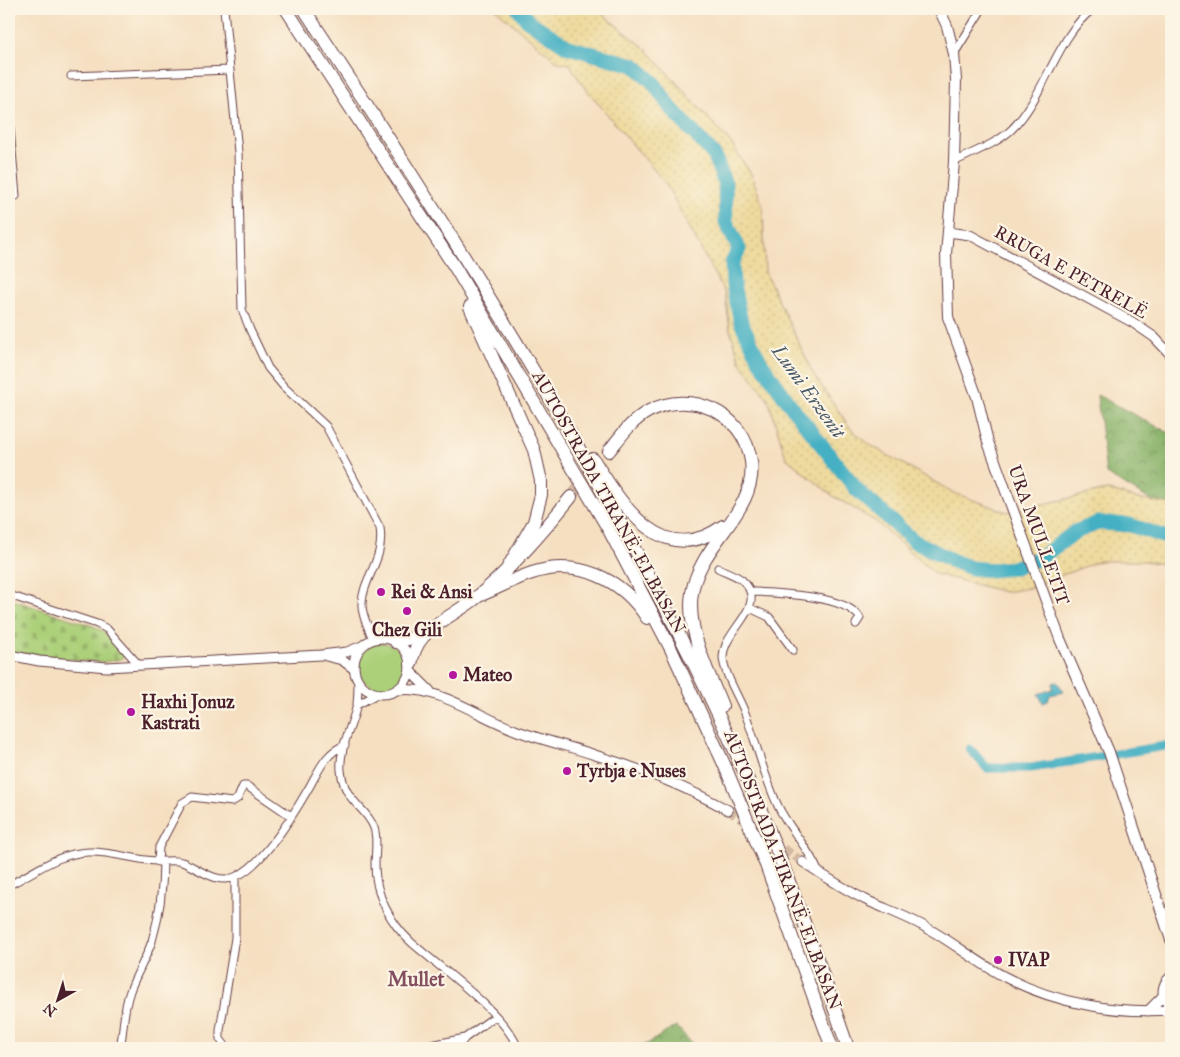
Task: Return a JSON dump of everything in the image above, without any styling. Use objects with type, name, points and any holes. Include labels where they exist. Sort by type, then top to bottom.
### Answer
[{"type":"highway","name":"AUTOSTRADA TIRANË-ELBASAN","points":[[286,9],[456,269],[609,530],[671,649],[710,731],[759,848],[832,1048]]},
{"type":"highway","name":"AUTOSTRADA TIRANË-ELBASAN","points":[[304,9],[460,252],[562,421],[629,540],[722,723],[780,859],[848,1048]]},
{"type":"highway","points":[[456,269],[455,280],[476,321],[531,442],[539,467],[541,495],[534,522],[507,569]]},
{"type":"highway","points":[[609,451],[639,418],[667,404],[677,402],[699,404],[719,412],[741,434],[751,461],[750,487],[743,504],[706,556],[692,594],[692,616],[698,639],[724,712],[722,723]]},
{"type":"highway","points":[[562,421],[572,425],[628,512],[652,531],[680,540],[698,538],[717,531],[733,518]]},
{"type":"highway","points":[[410,667],[417,645],[425,635],[476,597],[507,569],[531,545],[570,497]]},
{"type":"highway","points":[[476,597],[541,570],[563,568],[586,571],[609,580],[628,594],[647,618],[662,646],[671,649]]},
{"type":"highway","points":[[396,642],[425,635]]},
{"type":"main road","name":"URA MULLETIT","points":[[939,9],[947,26],[954,54],[956,80],[954,162],[948,232],[946,303],[948,317],[977,397],[988,442],[1060,639],[1112,760],[1171,939],[1171,945]]},
{"type":"main road","name":"RRUGA E PETRELË","points":[[948,232],[970,235],[1106,307],[1146,331],[1171,355]]},
{"type":"main road","points":[[9,656],[107,667],[321,655],[347,652],[373,640],[385,638],[396,642],[405,649],[410,667],[432,693]]},
{"type":"main road","points":[[362,646],[356,657],[354,669],[358,681],[366,690],[377,694],[388,694],[414,688],[432,693],[518,732],[652,774],[708,798],[728,810]]},
{"type":"main road","points":[[321,655],[342,660],[354,669]]},
{"type":"main road","points":[[399,690],[407,681],[410,667]]},
{"type":"main road","points":[[803,862],[868,901],[927,928],[990,968],[1018,983],[1058,997],[1110,1009],[1148,1011],[1171,1008],[1164,995],[1165,985],[1171,978]]},
{"type":"main road","points":[[1148,1011],[1164,995]]},
{"type":"street","points":[[224,9],[238,152],[242,309],[268,368],[284,388],[326,426],[380,528],[381,544],[379,555],[362,600],[362,609],[373,640]]},
{"type":"street","points":[[954,54],[982,9]]},
{"type":"street","points":[[954,162],[1002,138],[1012,128],[1045,80],[1081,18],[1093,9]]},
{"type":"street","points":[[71,76],[230,70]]},
{"type":"street","points":[[9,117],[16,196]]},
{"type":"street","points":[[718,568],[742,580],[751,592],[750,608],[728,641],[723,662],[745,712],[779,808],[806,847],[818,872]]},
{"type":"street","points":[[751,592],[826,600],[858,614],[860,618],[856,624]]},
{"type":"street","points":[[9,595],[98,624],[107,629],[138,664]]},
{"type":"street","points":[[750,608],[769,617],[793,650]]},
{"type":"street","points":[[358,681],[357,705],[345,745],[341,769],[344,785],[355,804],[373,825],[376,834],[376,883],[390,916],[400,932],[468,990],[494,1017],[518,1048]]},
{"type":"street","points":[[357,705],[377,694]]},
{"type":"street","points":[[9,884],[55,859],[73,853],[103,852],[160,861],[182,862],[216,878],[235,878],[261,857],[290,816],[323,762],[333,750],[345,745]]},
{"type":"street","points":[[120,1048],[124,1010],[151,942],[164,890],[159,846],[182,803],[192,797],[232,802],[238,798],[243,786],[247,786],[290,816]]},
{"type":"street","points":[[227,1048],[220,1039],[220,1030],[235,938],[235,878]]},
{"type":"street","points":[[457,1048],[465,1038],[494,1017]]},
{"type":"street","points":[[417,1048],[465,1038]]},
{"type":"green space","points":[[1097,395],[1171,434],[1171,512],[1106,474]]},
{"type":"green space","points":[[9,599],[93,626],[104,632],[124,655],[121,659],[104,662],[9,651]]},
{"type":"green space","points":[[378,643],[386,643],[395,647],[401,653],[405,666],[401,679],[395,685],[386,689],[378,689],[369,685],[363,679],[359,670],[359,662],[363,653],[369,647]]},
{"type":"green space","points":[[676,1026],[696,1048],[603,1048],[647,1044]]},
{"type":"green space","points":[[535,1045],[603,1048],[524,1048]]},
{"type":"sand","points":[[495,9],[596,9],[645,48],[731,143],[751,174],[763,207],[765,272],[814,375],[851,429],[870,445],[954,493],[1007,512],[1107,490],[1142,500],[1171,504],[1171,565],[1144,561],[1099,561],[1029,588],[1005,592],[935,574],[875,521],[833,496],[786,458],[768,399],[741,363],[730,330],[725,294],[666,184],[581,83],[570,64],[558,62]]},
{"type":"water","points":[[1057,681],[1064,692],[1050,695],[1048,701],[1043,703],[1038,694],[1053,689],[1053,683]]},
{"type":"waterway","name":"Lumi Erzenit","points":[[519,9],[527,20],[568,47],[634,65],[653,82],[670,107],[714,155],[725,184],[726,222],[739,249],[732,263],[733,285],[741,322],[760,361],[791,406],[857,490],[914,541],[955,562],[971,568],[990,570],[1013,568],[1040,558],[1075,532],[1098,523],[1130,525],[1171,539]]},
{"type":"waterway","points":[[970,749],[987,768],[1031,768],[1171,745]]},
{"type":"tunnel","points":[[571,497],[609,451]]},
{"type":"tunnel","points":[[728,810],[803,862]]},
{"type":"place","name":"Rei & Ansi","points":[[381,592]]},
{"type":"place","name":"Chez Gili","points":[[407,611]]},
{"type":"place","name":"Mateo","points":[[453,675]]},
{"type":"place","name":"Haxhi Jonuz Kastrati","points":[[131,712]]},
{"type":"place","name":"Tyrbja e Nuses","points":[[567,771]]},
{"type":"place","name":"IVAP","points":[[998,960]]},
{"type":"district","name":"Mullet","points":[[416,979]]}]
